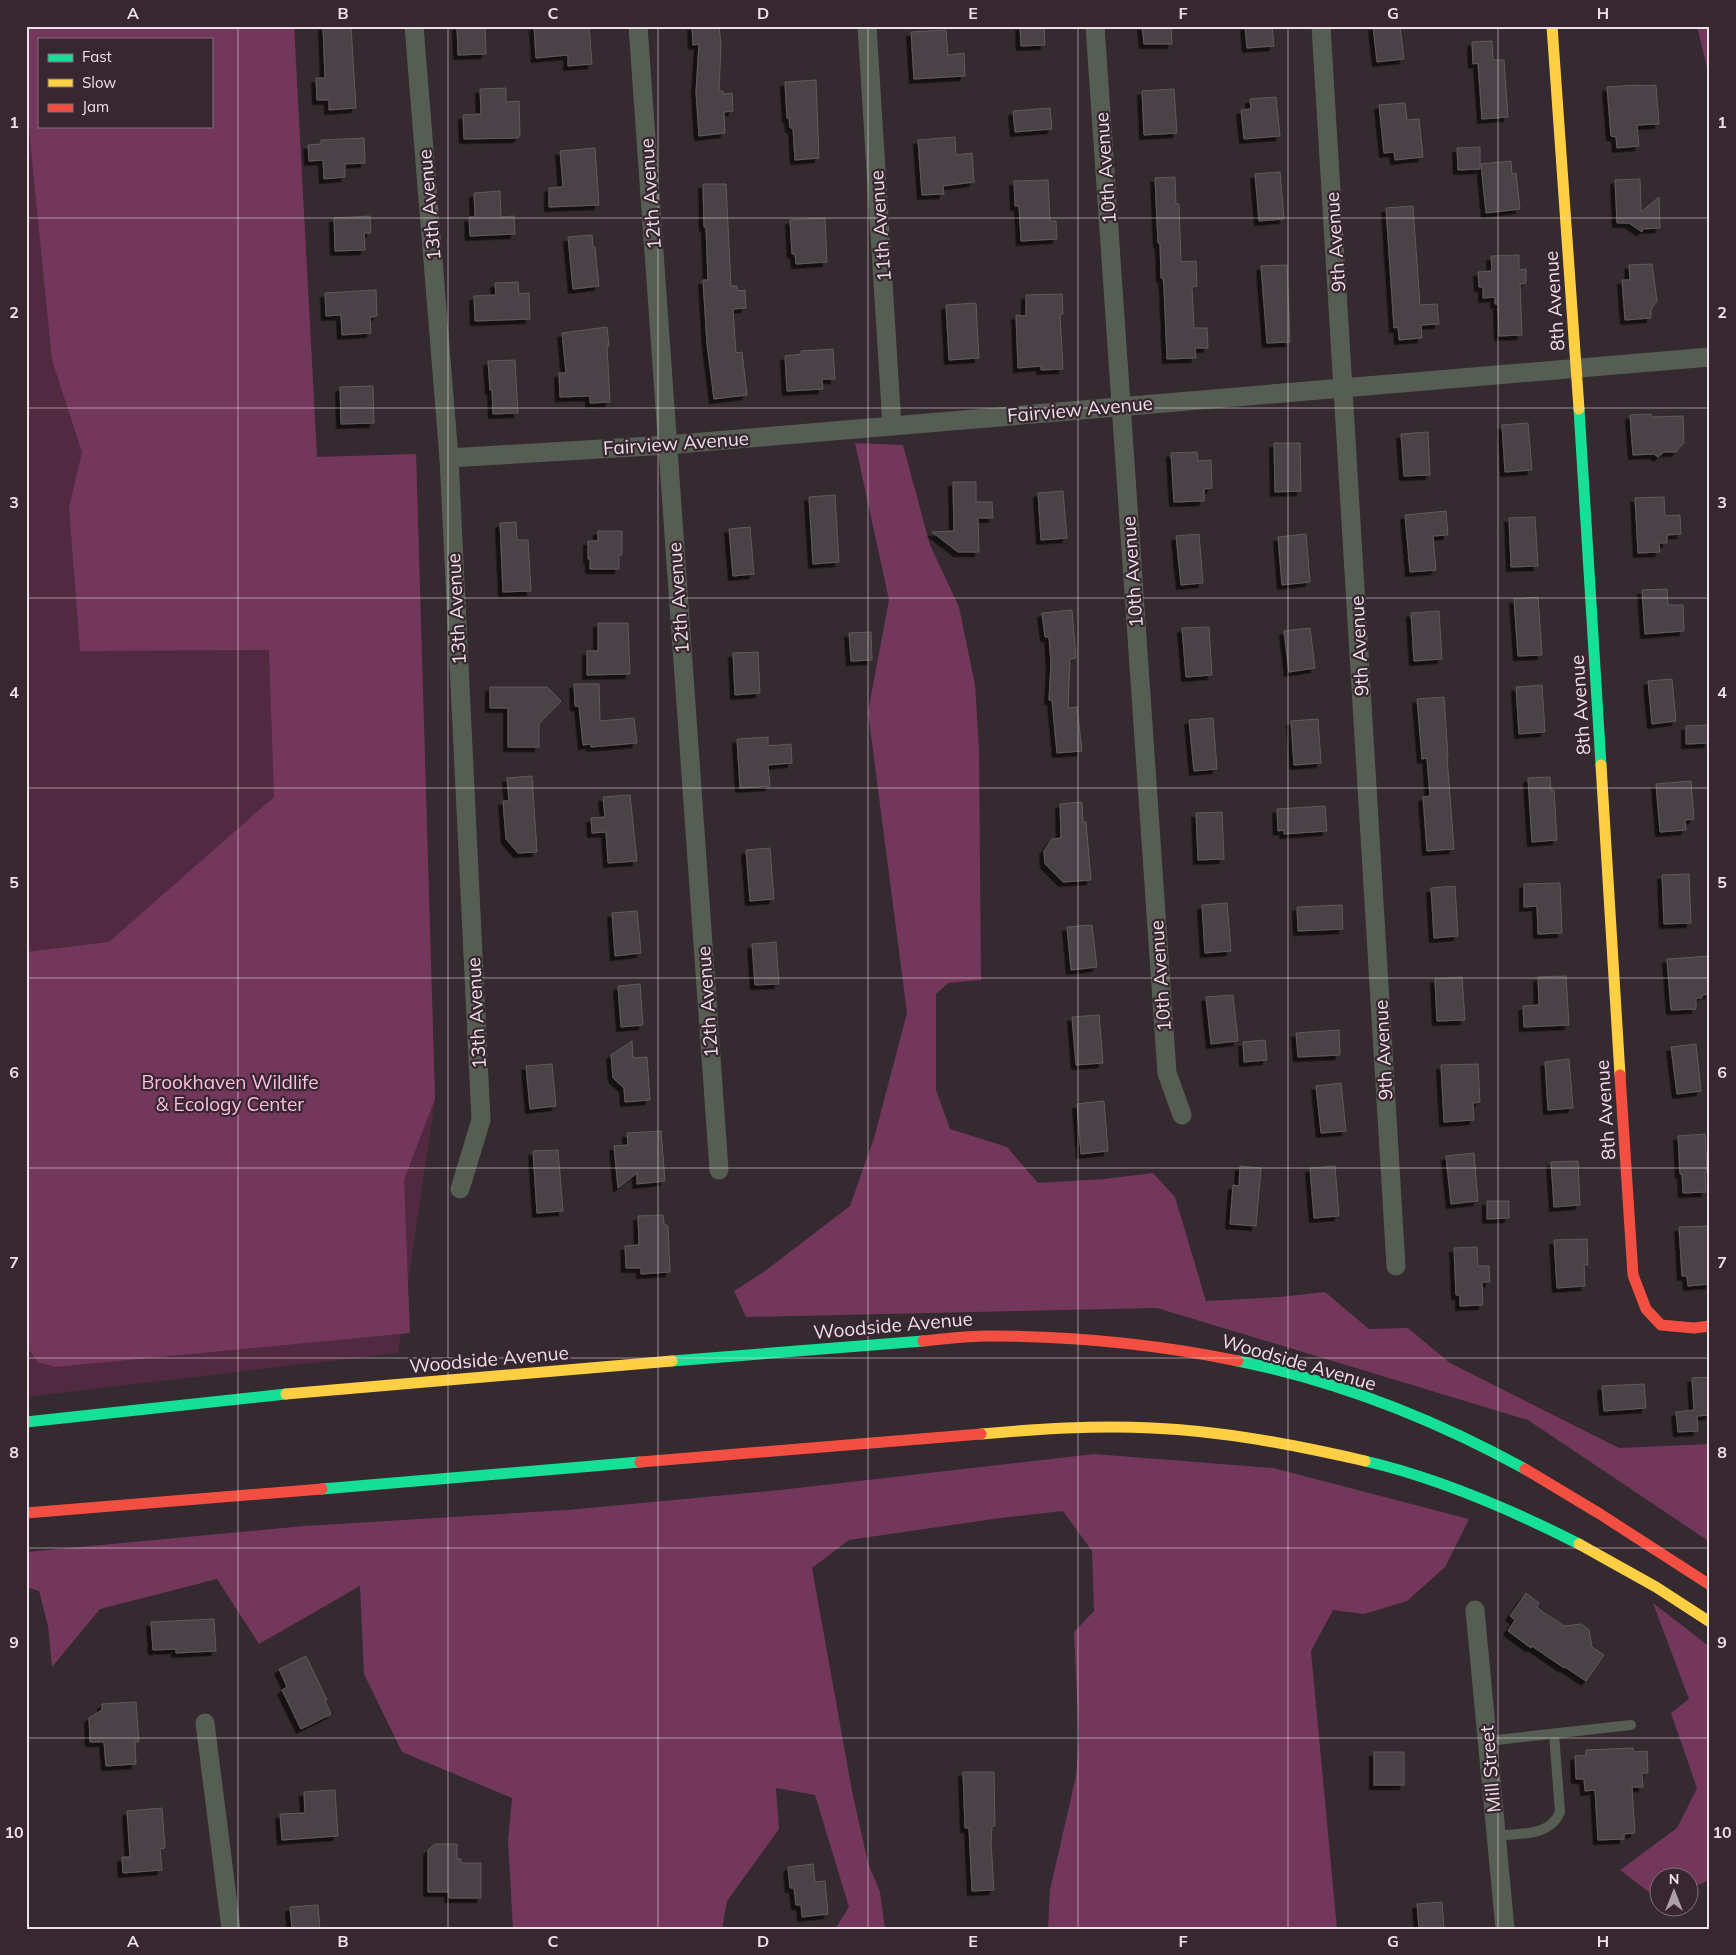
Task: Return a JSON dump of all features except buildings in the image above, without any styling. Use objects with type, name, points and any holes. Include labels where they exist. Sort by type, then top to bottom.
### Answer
[{"type":"main road","name":"8th Avenue","points":[[1552,26],[1576,369],[1633,1275],[1646,1309],[1661,1325],[1694,1328],[1710,1326]]},
{"type":"main road","name":"Woodside Avenue","points":[[26,1422],[105,1412],[358,1387],[986,1336],[1060,1337],[1135,1344],[1210,1355],[1283,1372],[1352,1392],[1420,1419],[1487,1450],[1552,1484],[1710,1585]]},
{"type":"main road","points":[[26,1513],[993,1433],[1066,1428],[1138,1427],[1210,1432],[1284,1442],[1354,1458],[1422,1477],[1488,1500],[1559,1532],[1622,1566],[1710,1622]]},
{"type":"street","name":"13th Avenue","points":[[414,26],[449,458],[481,1120],[460,1190]]},
{"type":"street","name":"12th Avenue","points":[[638,26],[719,1170]]},
{"type":"street","name":"11th Avenue","points":[[867,26],[892,426]]},
{"type":"street","name":"10th Avenue","points":[[1095,26],[1167,1073],[1182,1115]]},
{"type":"street","name":"9th Avenue","points":[[1321,26],[1396,1266]]},
{"type":"street","name":"Fairview Avenue","points":[[449,458],[668,445],[1710,357]]},
{"type":"street","name":"Mill Street","points":[[1475,1610],[1505,1929]]},
{"type":"street","points":[[205,1723],[231,1929]]},
{"type":"lane","points":[[1488,1741],[1631,1725]]},
{"type":"lane","points":[[1496,1836],[1539,1831],[1548,1828],[1556,1821],[1560,1812],[1554,1734]]},
{"type":"green space","name":"Brookhaven Wildlife & Ecology Center","points":[[26,26],[294,26],[317,457],[416,454],[435,1099],[398,1353],[26,1397]]},
{"type":"green space","name":"Brookhaven Wildlife & Ecology Center","points":[[26,26],[294,26],[317,457],[416,454],[435,1099],[404,1180],[410,1333],[55,1367],[38,1362],[26,1346],[26,952],[109,942],[274,797],[269,650],[80,651],[69,507],[82,452],[52,360],[26,99]]},
{"type":"green space","points":[[1697,26],[1710,26],[1710,80]]},
{"type":"green space","points":[[855,443],[903,445],[930,545],[959,607],[975,685],[979,750],[981,980],[948,983],[936,994],[936,1090],[950,1129],[1007,1147],[1038,1183],[1104,1179],[1153,1173],[1175,1197],[1206,1301],[1279,1297],[1325,1292],[1369,1329],[1408,1328],[1450,1363],[1619,1448],[1710,1444],[1710,1542],[1528,1420],[1157,1308],[746,1317],[734,1291],[765,1271],[850,1206],[874,1138],[907,1013],[868,712],[889,600]]},
{"type":"green space","points":[[1094,1454],[1273,1468],[1469,1519],[1445,1567],[1407,1601],[1364,1614],[1333,1610],[1311,1651],[1337,1929],[1048,1929],[1050,1890],[1076,1776],[1079,1739],[1074,1632],[1094,1611],[1092,1551],[1063,1511],[1000,1518],[849,1540],[812,1568],[852,1791],[868,1863],[880,1892],[885,1929],[835,1929],[849,1907],[815,1795],[776,1788],[779,1829],[727,1901],[722,1929],[513,1929],[508,1841],[512,1798],[402,1752],[364,1674],[360,1586],[259,1644],[217,1579],[100,1609],[52,1667],[48,1626],[39,1591],[26,1587],[26,1552],[304,1526],[567,1510],[780,1490]]},
{"type":"green space","points":[[1653,1603],[1710,1647],[1710,1879],[1698,1885],[1698,1868],[1648,1868],[1648,1891],[1620,1870],[1677,1828],[1697,1788],[1671,1713],[1689,1699]]},
{"type":"traffic: fast","points":[[1579,409],[1601,765]]},
{"type":"traffic: fast","points":[[672,1361],[923,1341]]},
{"type":"traffic: fast","points":[[1238,1361],[1312,1379],[1385,1404],[1457,1434],[1525,1469]]},
{"type":"traffic: fast","points":[[26,1422],[286,1394]]},
{"type":"traffic: fast","points":[[1365,1461],[1420,1476],[1475,1496],[1579,1544]]},
{"type":"traffic: fast","points":[[322,1489],[640,1462]]},
{"type":"traffic: slow","points":[[1552,26],[1579,409]]},
{"type":"traffic: slow","points":[[1601,765],[1620,1075]]},
{"type":"traffic: slow","points":[[286,1394],[672,1361]]},
{"type":"traffic: slow","points":[[981,1434],[1088,1427],[1179,1430],[1259,1440],[1365,1461]]},
{"type":"traffic: slow","points":[[1579,1544],[1656,1587],[1710,1622]]},
{"type":"traffic: jam","points":[[1620,1075],[1633,1275],[1646,1309],[1661,1325],[1694,1328],[1710,1326]]},
{"type":"traffic: jam","points":[[923,1341],[988,1336],[1082,1339],[1176,1350],[1238,1361]]},
{"type":"traffic: jam","points":[[640,1462],[981,1434]]},
{"type":"traffic: jam","points":[[1525,1469],[1600,1514],[1710,1585]]},
{"type":"traffic: jam","points":[[26,1513],[322,1489]]}]
